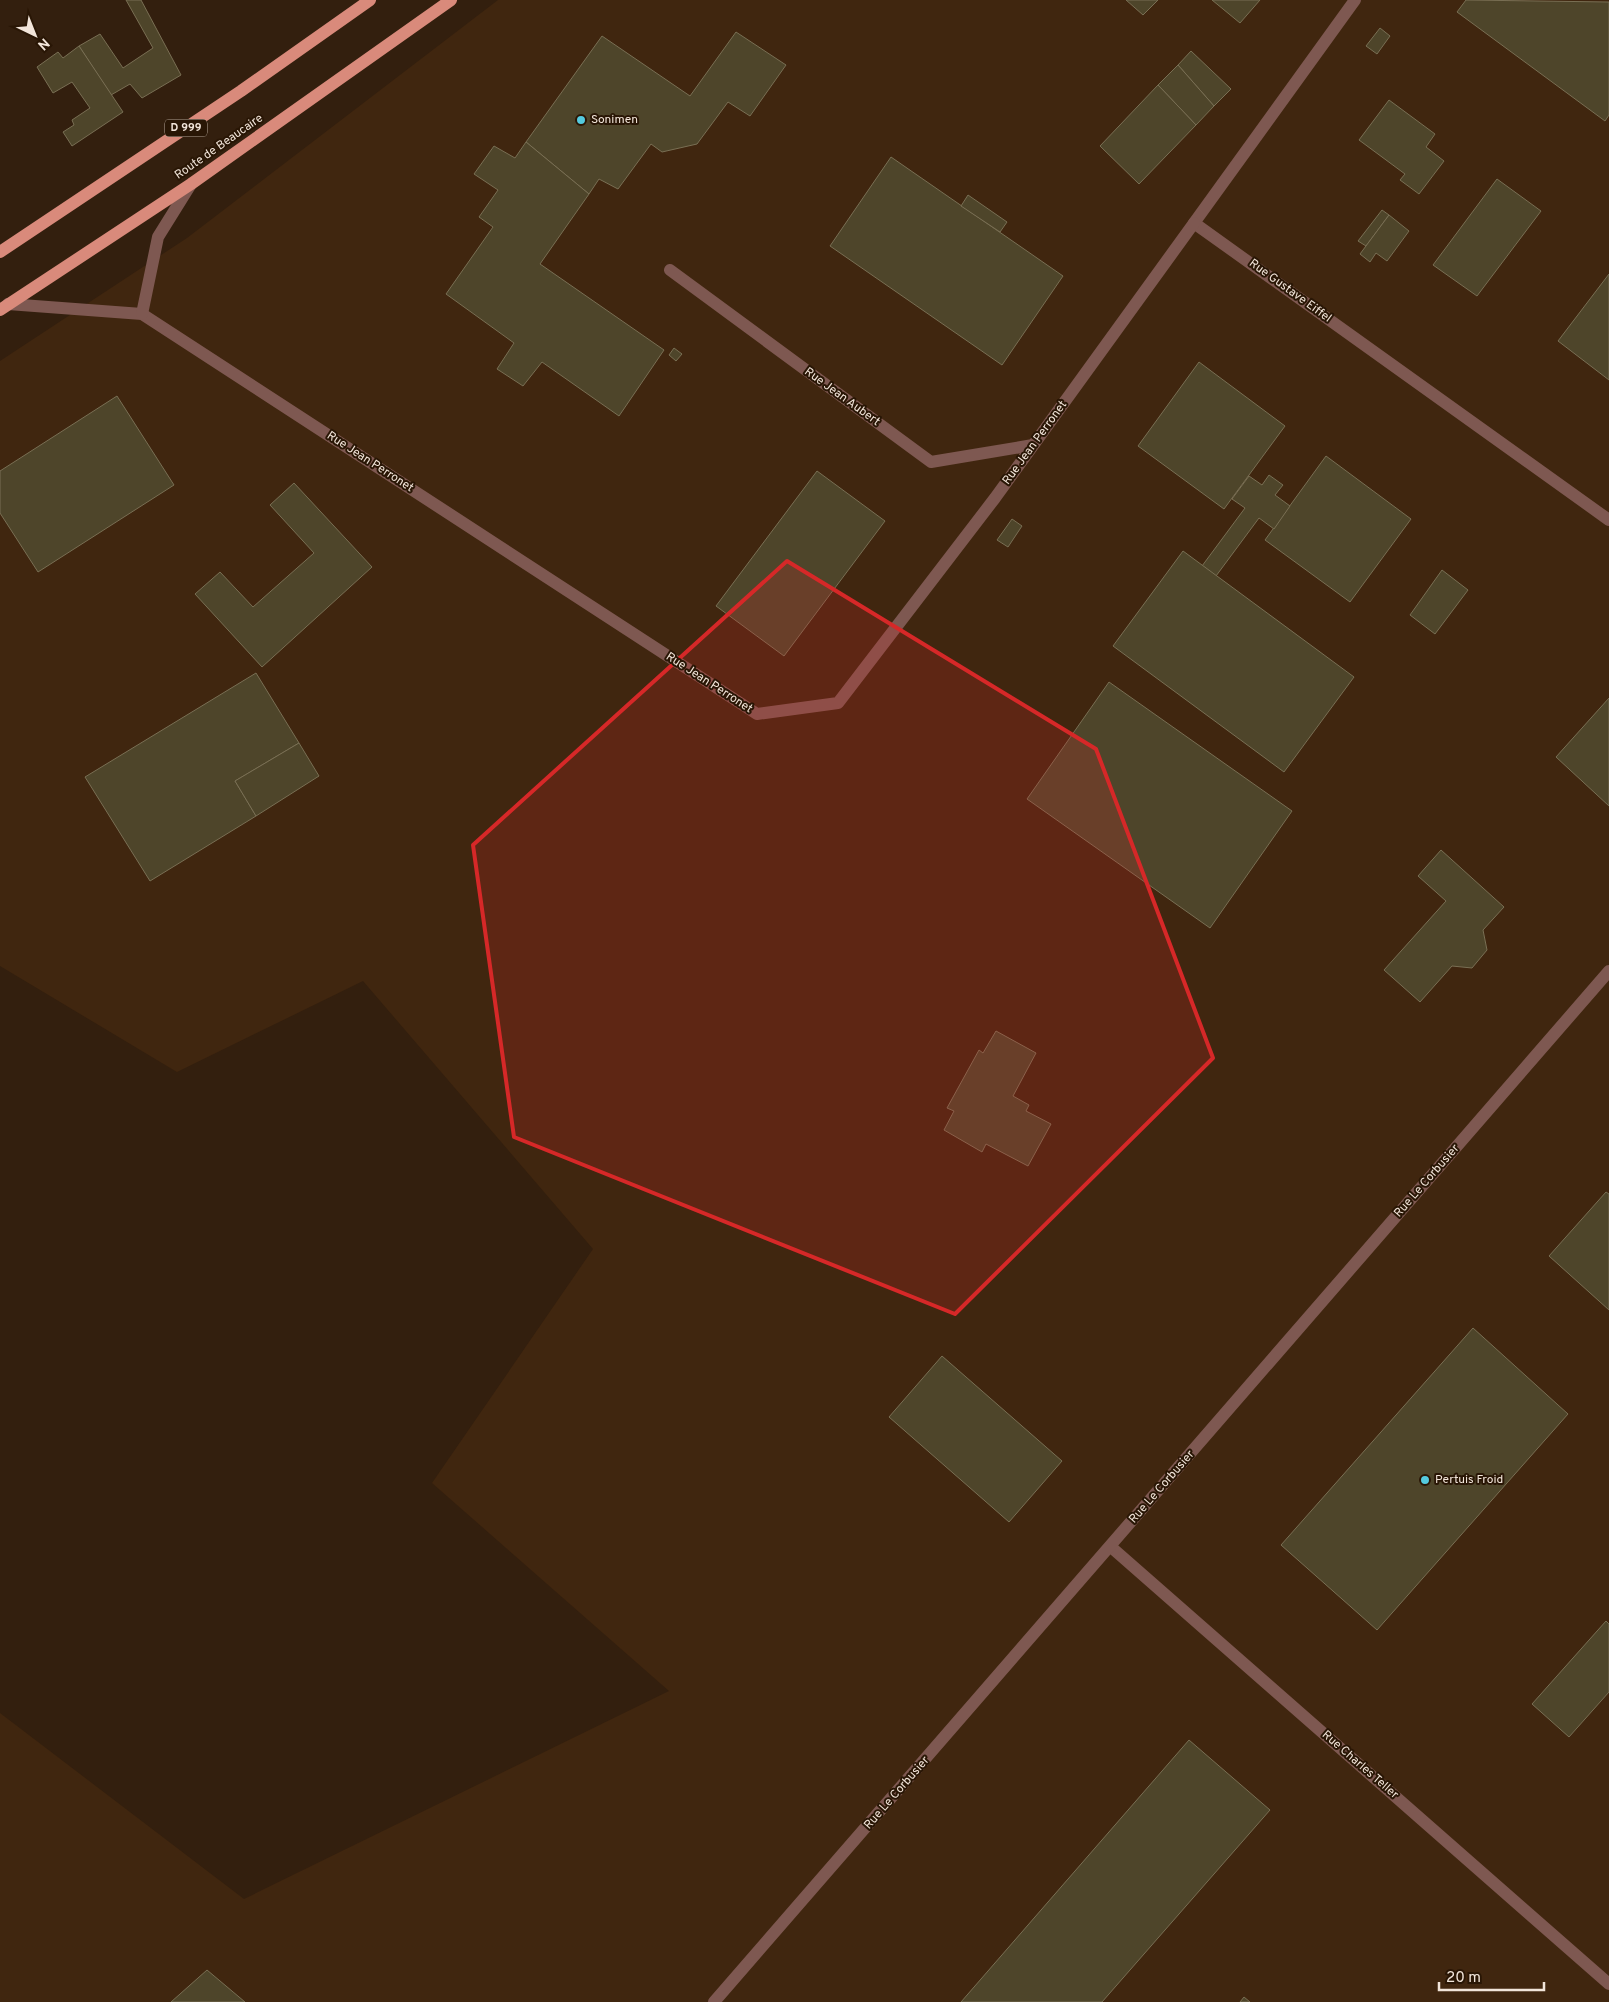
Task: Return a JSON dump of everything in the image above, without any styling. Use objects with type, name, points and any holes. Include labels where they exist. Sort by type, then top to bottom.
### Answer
[{"type":"main road","name":"D 999","points":[[0,252],[241,91],[370,0]]},
{"type":"main road","name":"Route de Beaucaire","points":[[4,307],[191,184],[451,0]]},
{"type":"street","points":[[1194,223],[1355,0]]},
{"type":"street","points":[[142,314],[158,238],[191,184]]},
{"type":"street","name":"Rue Jean Perronet","points":[[4,307],[142,314],[757,714],[838,703],[1034,445],[1194,223]]},
{"type":"street","name":"Rue Gustave Eiffel","points":[[1194,223],[1609,520]]},
{"type":"street","name":"Rue Jean Aubert","points":[[670,270],[931,462],[1034,445]]},
{"type":"street","name":"Rue Le Corbusier","points":[[714,2002],[1111,1547],[1609,971]]},
{"type":"street","name":"Rue Charles Teller","points":[[1111,1547],[1609,1984]]},
{"type":"highlighted area","points":[[787,561],[1096,749],[1213,1058],[955,1314],[514,1137],[473,845]]},
{"type":"shaded area","points":[[498,0],[1609,0],[1609,2002],[0,2002],[0,1713],[244,1899],[669,1691],[432,1483],[593,1249],[363,981],[177,1072],[0,966],[0,361],[187,238]]},
{"type":"building","points":[[126,0],[141,0],[181,75],[142,98],[130,84],[111,95],[79,46],[100,34],[123,68],[153,48]]},
{"type":"building","points":[[1126,0],[1158,0],[1143,15]]},
{"type":"building","points":[[1212,0],[1260,0],[1240,23]]},
{"type":"building","points":[[1466,0],[1609,2],[1609,115],[1605,121],[1457,12]]},
{"type":"building","points":[[1380,28],[1390,36],[1377,54],[1366,46]]},
{"type":"building","points":[[736,32],[786,65],[750,116],[728,102],[697,144],[662,152],[651,144],[618,189],[599,179],[589,194],[526,142],[602,36],[690,96]]},
{"type":"building","points":[[79,46],[123,112],[72,146],[63,132],[74,125],[72,120],[90,108],[72,82],[53,93],[37,67],[58,52],[63,58]]},
{"type":"building","points":[[1191,51],[1231,89],[1214,106],[1178,65]]},
{"type":"building","points":[[1178,65],[1214,106],[1196,125],[1158,85]]},
{"type":"building","points":[[1158,85],[1196,125],[1139,184],[1100,146]]},
{"type":"building","points":[[1389,100],[1435,134],[1426,147],[1444,161],[1419,194],[1400,180],[1405,174],[1359,140]]},
{"type":"building","points":[[526,142],[589,194],[540,264],[664,350],[619,416],[542,362],[523,386],[497,369],[514,343],[446,294],[493,227],[479,217],[498,190],[474,174],[494,146],[515,158]]},
{"type":"building","points":[[891,157],[1063,276],[1002,365],[830,246]]},
{"type":"building","points":[[1497,179],[1541,211],[1477,296],[1433,265]]},
{"type":"building","points":[[968,195],[1007,222],[1000,232],[961,206]]},
{"type":"building","points":[[1382,210],[1389,215],[1366,246],[1358,241]]},
{"type":"building","points":[[1389,215],[1409,231],[1387,261],[1376,253],[1370,262],[1360,254]]},
{"type":"building","points":[[1609,274],[1609,380],[1558,341]]},
{"type":"building","points":[[674,348],[682,354],[676,361],[669,355]]},
{"type":"building","points":[[1199,362],[1285,426],[1224,509],[1138,446]]},
{"type":"building","points":[[117,396],[174,485],[38,572],[0,513],[0,471]]},
{"type":"building","points":[[1326,456],[1411,519],[1350,602],[1265,540]]},
{"type":"building","points":[[817,471],[885,521],[784,656],[716,606]]},
{"type":"building","points":[[1269,475],[1283,485],[1275,495],[1290,506],[1274,529],[1259,518],[1216,576],[1202,566],[1245,508],[1232,499],[1249,476],[1262,485]]},
{"type":"building","points":[[294,483],[372,567],[262,667],[195,594],[220,572],[253,607],[314,553],[270,505]]},
{"type":"building","points":[[1012,519],[1022,526],[1008,547],[997,540]]},
{"type":"building","points":[[1183,551],[1354,677],[1284,772],[1113,646]]},
{"type":"building","points":[[1442,570],[1468,590],[1435,634],[1410,615]]},
{"type":"building","points":[[256,673],[299,743],[235,781],[256,816],[150,881],[85,777]]},
{"type":"building","points":[[1109,682],[1292,811],[1210,928],[1027,799]]},
{"type":"building","points":[[1609,698],[1609,806],[1556,757]]},
{"type":"building","points":[[299,743],[319,776],[256,816],[235,781]]},
{"type":"building","points":[[1441,850],[1504,907],[1483,930],[1487,950],[1472,968],[1452,966],[1420,1002],[1384,970],[1446,901],[1418,876]]},
{"type":"building","points":[[996,1031],[1036,1053],[1013,1096],[1029,1105],[1026,1111],[1051,1124],[1028,1166],[986,1144],[982,1152],[944,1130],[954,1111],[947,1108],[979,1050],[983,1053]]},
{"type":"building","points":[[1606,1192],[1609,1194],[1609,1310],[1549,1256]]},
{"type":"building","name":"Pertuis Froid","points":[[1473,1328],[1568,1414],[1377,1630],[1281,1545]]},
{"type":"building","points":[[942,1356],[1062,1461],[1009,1522],[889,1417]]},
{"type":"building","points":[[1606,1621],[1609,1624],[1609,1692],[1569,1737],[1532,1704]]},
{"type":"building","points":[[1189,1740],[1270,1810],[1102,2002],[961,2002]]},
{"type":"building","points":[[207,1970],[245,2002],[171,2002]]},
{"type":"building","points":[[1244,1997],[1250,2002],[1240,2002]]},
{"type":"place","name":"Sonimen","points":[[581,120]]},
{"type":"place","name":"Pertuis Froid","points":[[1425,1480]]}]
